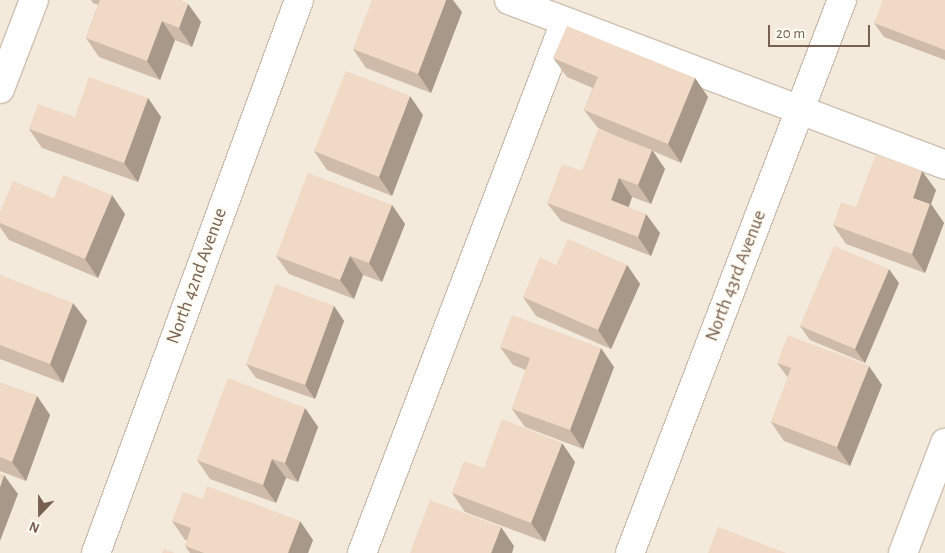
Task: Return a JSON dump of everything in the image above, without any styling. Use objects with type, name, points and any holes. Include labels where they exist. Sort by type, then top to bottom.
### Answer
[{"type":"street","points":[[0,89],[34,0]]},
{"type":"street","name":"North 42nd Avenue","points":[[96,553],[299,0]]},
{"type":"street","points":[[509,0],[945,165]]},
{"type":"street","name":"North 43rd Avenue","points":[[630,553],[842,0]]},
{"type":"street","points":[[362,553],[565,22]]},
{"type":"street","points":[[904,553],[945,443]]},
{"type":"shaded area","points":[[0,0],[945,0],[945,553],[0,553]]},
{"type":"building","points":[[100,0],[179,0],[188,4],[179,28],[162,21],[147,61],[86,38]]},
{"type":"building","points":[[372,0],[446,0],[418,74],[353,49]]},
{"type":"building","points":[[883,0],[945,0],[945,50],[874,23]]},
{"type":"building","points":[[567,26],[695,78],[668,144],[584,110],[598,77],[553,58]]},
{"type":"building","points":[[346,71],[410,96],[379,177],[314,151]]},
{"type":"building","points":[[89,77],[148,98],[124,163],[29,129],[38,104],[75,117]]},
{"type":"building","points":[[598,129],[652,150],[638,185],[619,178],[611,200],[646,214],[638,237],[547,203],[562,164],[582,171]]},
{"type":"building","points":[[876,154],[922,171],[913,198],[930,204],[912,254],[833,225],[841,202],[856,207]]},
{"type":"building","points":[[308,173],[392,205],[369,263],[350,256],[340,280],[276,256]]},
{"type":"building","points":[[63,175],[112,195],[85,259],[0,223],[0,212],[13,181],[54,198]]},
{"type":"building","points":[[568,239],[627,265],[598,330],[523,297],[540,257],[556,265]]},
{"type":"building","points":[[834,246],[889,269],[855,349],[800,326]]},
{"type":"building","points":[[0,275],[73,303],[50,364],[0,345]]},
{"type":"building","points":[[276,284],[334,306],[305,385],[246,364]]},
{"type":"building","points":[[512,315],[601,348],[570,430],[512,409],[530,358],[500,347]]},
{"type":"building","points":[[788,335],[869,366],[837,447],[771,422],[791,368],[777,363]]},
{"type":"building","points":[[228,378],[305,408],[285,463],[272,459],[263,485],[197,460]]},
{"type":"building","points":[[0,383],[37,396],[12,462],[0,457]]},
{"type":"building","points":[[502,419],[562,443],[531,523],[452,493],[464,461],[484,468]]},
{"type":"building","points":[[0,473],[4,475],[0,487]]},
{"type":"building","points":[[207,486],[300,521],[288,553],[204,553],[185,546],[191,528],[172,521],[183,492],[203,499]]},
{"type":"building","points":[[430,500],[501,527],[491,553],[410,553]]},
{"type":"building","points":[[718,527],[786,553],[708,553]]},
{"type":"building","points":[[164,549],[175,553],[162,553]]}]
